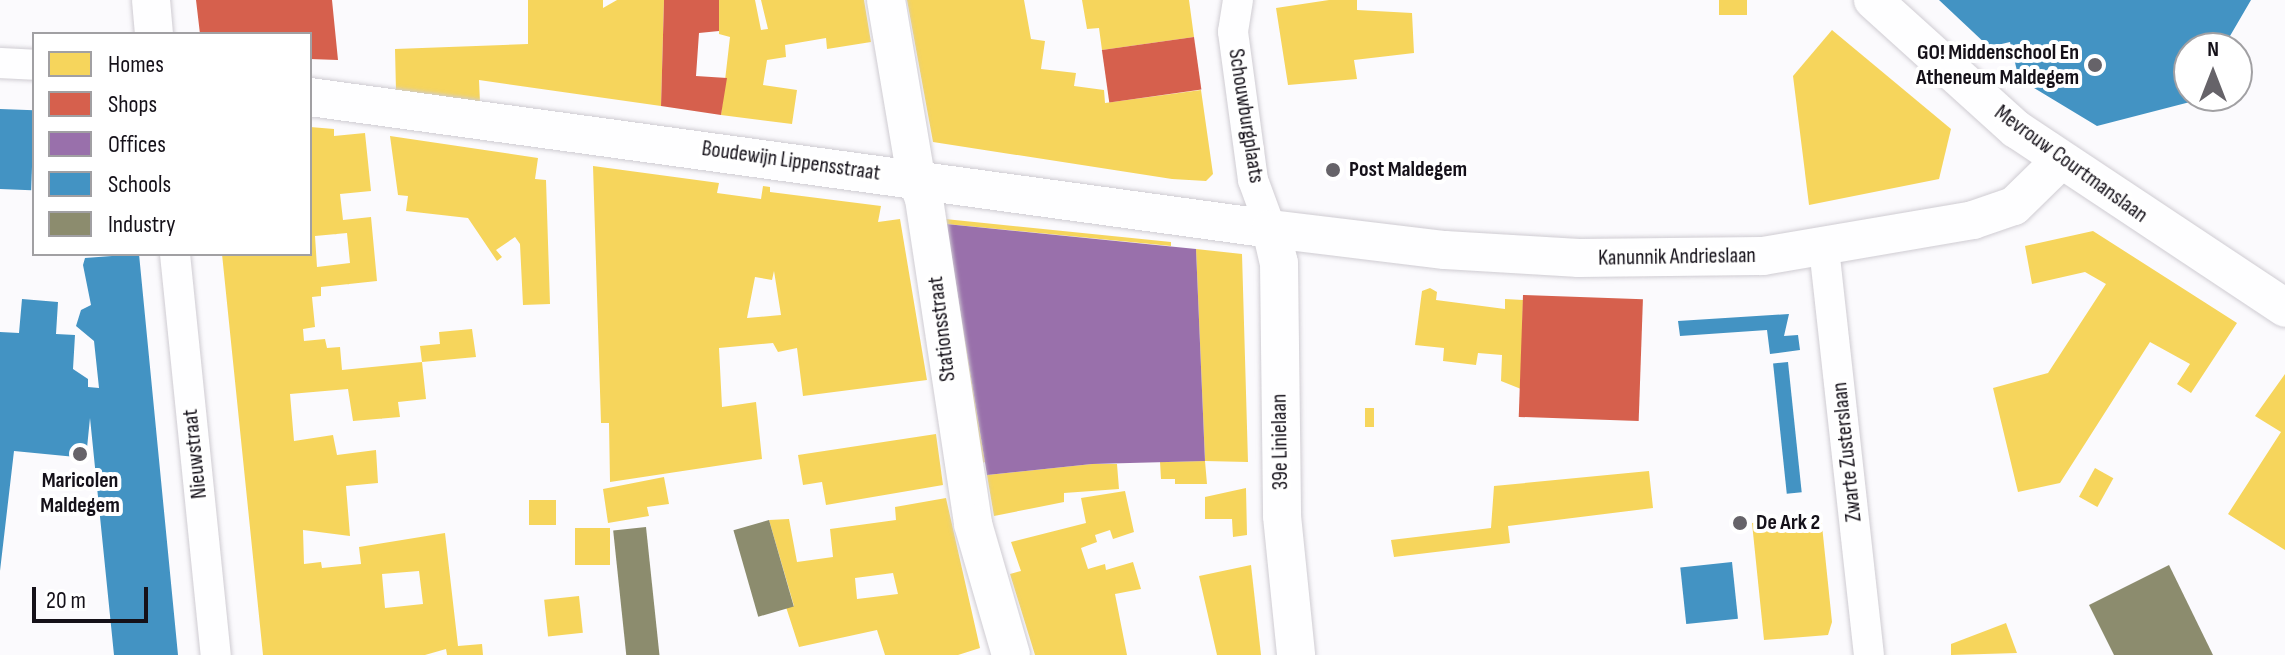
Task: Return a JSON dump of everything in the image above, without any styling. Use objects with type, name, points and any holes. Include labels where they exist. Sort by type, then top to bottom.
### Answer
[{"type":"street","points":[[151,0],[154,32]]},
{"type":"street","name":"Stationsstraat","points":[[886,0],[916,178],[929,227],[973,524],[1011,655]]},
{"type":"street","name":"Schouwburgplaats","points":[[1238,0],[1233,32],[1253,180],[1271,229]]},
{"type":"street","name":"Mevrouw Courtmanslaan","points":[[1873,0],[2016,129],[2285,308]]},
{"type":"street","points":[[0,63],[32,65]]},
{"type":"street","name":"Boudewijn Lippensstraat","points":[[312,97],[1271,229]]},
{"type":"street","name":"Kanunnik Andrieslaan","points":[[1271,229],[1445,250],[1579,258],[1695,259],[1824,248],[1973,220],[2014,206],[2060,161]]},
{"type":"street","name":"39e Linielaan","points":[[1271,229],[1279,263],[1282,516],[1296,655]]},
{"type":"street","name":"Zwarte Zusterslaan","points":[[1824,248],[1869,655]]},
{"type":"street","name":"Nieuwstraat","points":[[175,256],[216,655]]},
{"type":"building: Homes","points":[[528,0],[603,0],[603,8],[617,0],[664,0],[661,106],[479,80],[480,103],[396,91],[395,49],[528,44]]},
{"type":"building: Homes","points":[[719,0],[755,0],[761,30],[768,29],[761,0],[864,0],[871,42],[827,49],[826,38],[785,45],[786,57],[767,60],[763,85],[797,90],[792,124],[721,115],[730,37],[719,34]]},
{"type":"building: Homes","points":[[907,0],[1024,0],[1031,39],[1045,41],[1041,69],[1076,73],[1074,86],[1104,90],[1105,103],[1201,90],[1213,174],[1206,181],[1172,179],[933,142]]},
{"type":"building: Homes","points":[[1082,0],[1189,0],[1194,37],[1102,50],[1099,28],[1087,29]]},
{"type":"building: Homes","points":[[1329,0],[1357,0],[1357,10],[1412,13],[1414,53],[1354,60],[1357,79],[1288,85],[1276,8]]},
{"type":"building: Homes","points":[[1719,0],[1747,0],[1747,15],[1719,15]]},
{"type":"building: Homes","points":[[1832,30],[1951,129],[1939,179],[1809,205],[1793,76]]},
{"type":"building: Homes","points":[[312,127],[334,129],[334,136],[365,133],[371,191],[340,194],[343,220],[371,217],[377,281],[321,287],[321,296],[312,297],[315,327],[303,329],[304,341],[325,339],[327,348],[340,347],[342,370],[422,362],[426,399],[398,402],[400,417],[353,421],[348,389],[290,394],[294,441],[333,435],[337,455],[376,450],[378,483],[346,486],[350,536],[303,530],[304,564],[321,562],[322,568],[361,564],[359,547],[445,533],[458,646],[482,644],[483,655],[447,655],[446,649],[425,655],[263,655],[222,256],[312,256]],"holes":[[[347,233],[350,263],[317,267],[315,236]],[[419,571],[423,604],[385,608],[382,574]]]},
{"type":"building: Homes","points":[[390,136],[538,158],[535,179],[546,180],[550,304],[523,305],[520,244],[515,237],[496,250],[502,257],[497,261],[468,218],[406,211],[408,196],[398,195]]},
{"type":"building: Homes","points":[[593,166],[719,183],[717,193],[761,199],[763,186],[770,187],[770,192],[881,206],[878,222],[900,219],[927,380],[803,396],[797,348],[778,352],[773,343],[719,348],[722,407],[756,402],[762,459],[610,482],[609,423],[601,423]],"holes":[[[774,271],[781,315],[747,318],[755,277],[772,280]]]},
{"type":"building: Homes","points":[[945,219],[1171,242],[1171,246],[946,224]]},
{"type":"building: Homes","points":[[2093,231],[2237,323],[2191,393],[2177,384],[2190,364],[2150,342],[2060,483],[2018,492],[1993,388],[2048,373],[2106,284],[2085,272],[2032,284],[2025,246]]},
{"type":"building: Homes","points":[[1196,249],[1242,254],[1248,462],[1205,461]]},
{"type":"building: Homes","points":[[1430,288],[1437,292],[1436,300],[1505,309],[1505,299],[1523,300],[1521,389],[1501,381],[1502,355],[1478,353],[1476,365],[1443,361],[1444,348],[1415,345],[1422,291]]},
{"type":"building: Homes","points":[[958,297],[985,462],[982,463]]},
{"type":"building: Homes","points":[[472,329],[476,357],[422,362],[420,346],[440,344],[439,332]]},
{"type":"building: Homes","points":[[2285,374],[2285,550],[2228,514],[2281,432],[2255,416]]},
{"type":"building: Homes","points":[[1365,408],[1374,408],[1374,427],[1365,427]]},
{"type":"building: Homes","points":[[936,434],[943,485],[826,505],[822,482],[803,485],[798,455]]},
{"type":"building: Homes","points":[[1205,461],[1207,484],[1175,484],[1175,479],[1161,479],[1160,462]]},
{"type":"building: Homes","points":[[1117,464],[1119,489],[1064,493],[1064,502],[994,516],[987,475]]},
{"type":"building: Homes","points":[[2095,468],[2113,478],[2097,507],[2079,497]]},
{"type":"building: Homes","points":[[1649,471],[1653,508],[1508,526],[1510,543],[1394,557],[1391,540],[1491,528],[1494,486]]},
{"type":"building: Homes","points":[[664,477],[669,504],[647,507],[649,516],[608,523],[603,489]]},
{"type":"building: Homes","points":[[1246,488],[1247,535],[1233,537],[1232,519],[1205,519],[1205,497]]},
{"type":"building: Homes","points":[[1125,491],[1134,532],[1113,539],[1110,530],[1095,535],[1097,542],[1081,548],[1088,569],[1105,564],[1106,570],[1133,562],[1141,589],[1115,594],[1127,655],[1035,655],[1010,574],[1021,571],[1011,542],[1086,523],[1081,498]]},
{"type":"building: Homes","points":[[946,498],[980,648],[958,655],[885,655],[877,630],[799,647],[786,607],[794,606],[769,520],[789,519],[797,562],[833,557],[830,529],[896,520],[895,507]],"holes":[[[893,573],[898,594],[857,599],[855,578]]]},
{"type":"building: Homes","points":[[529,500],[556,500],[556,525],[529,525]]},
{"type":"building: Homes","points":[[1821,516],[1832,622],[1828,635],[1764,640],[1752,523]]},
{"type":"building: Homes","points":[[575,528],[610,528],[610,565],[575,565]]},
{"type":"building: Homes","points":[[1251,565],[1261,655],[1217,655],[1199,576]]},
{"type":"building: Homes","points":[[579,596],[583,633],[548,636],[544,600]]},
{"type":"building: Homes","points":[[2006,623],[2017,653],[1951,655],[1951,644]]},
{"type":"building: Shops","points":[[196,0],[332,0],[338,60],[312,59],[312,32],[200,32]]},
{"type":"building: Shops","points":[[664,0],[719,0],[719,31],[699,33],[696,76],[727,78],[721,115],[661,106]]},
{"type":"building: Shops","points":[[1194,37],[1201,89],[1109,102],[1102,50]]},
{"type":"building: Shops","points":[[1523,295],[1643,299],[1639,421],[1519,417]]},
{"type":"building: Offices","points":[[946,224],[1196,249],[1205,461],[1092,464],[987,475]]},
{"type":"building: Schools","name":"GO! Middenschool En Atheneum Maldegem","points":[[1939,0],[2251,0],[2232,32],[2173,32],[2173,106],[2097,126],[2019,79],[2010,42],[1989,47]]},
{"type":"building: Schools","points":[[0,109],[32,110],[31,190],[0,189]]},
{"type":"building: Schools","points":[[139,256],[178,655],[114,655],[90,418],[86,458],[14,451],[0,571],[0,332],[19,333],[22,299],[58,302],[56,334],[75,335],[73,369],[88,379],[88,387],[99,388],[94,341],[76,326],[81,310],[91,305],[83,265],[85,258]]},
{"type":"building: Schools","points":[[1789,314],[1784,336],[1798,335],[1800,350],[1770,354],[1767,330],[1680,336],[1678,321]]},
{"type":"building: Schools","points":[[1788,362],[1802,492],[1787,494],[1773,364]]},
{"type":"building: Schools","points":[[1732,562],[1738,619],[1686,624],[1680,567]]},
{"type":"building: Industry","points":[[769,520],[794,607],[758,617],[733,530]]},
{"type":"building: Industry","points":[[646,527],[659,655],[626,655],[613,530]]},
{"type":"building: Industry","points":[[2169,565],[2213,655],[2114,655],[2089,605]]},
{"type":"place","name":"GO! Middenschool En Atheneum Maldegem","points":[[2095,65]]},
{"type":"place","name":"Post Maldegem","points":[[1333,170]]},
{"type":"place","name":"Maricolen Maldegem","points":[[80,454]]},
{"type":"place","name":"De Ark 2","points":[[1740,523]]}]
